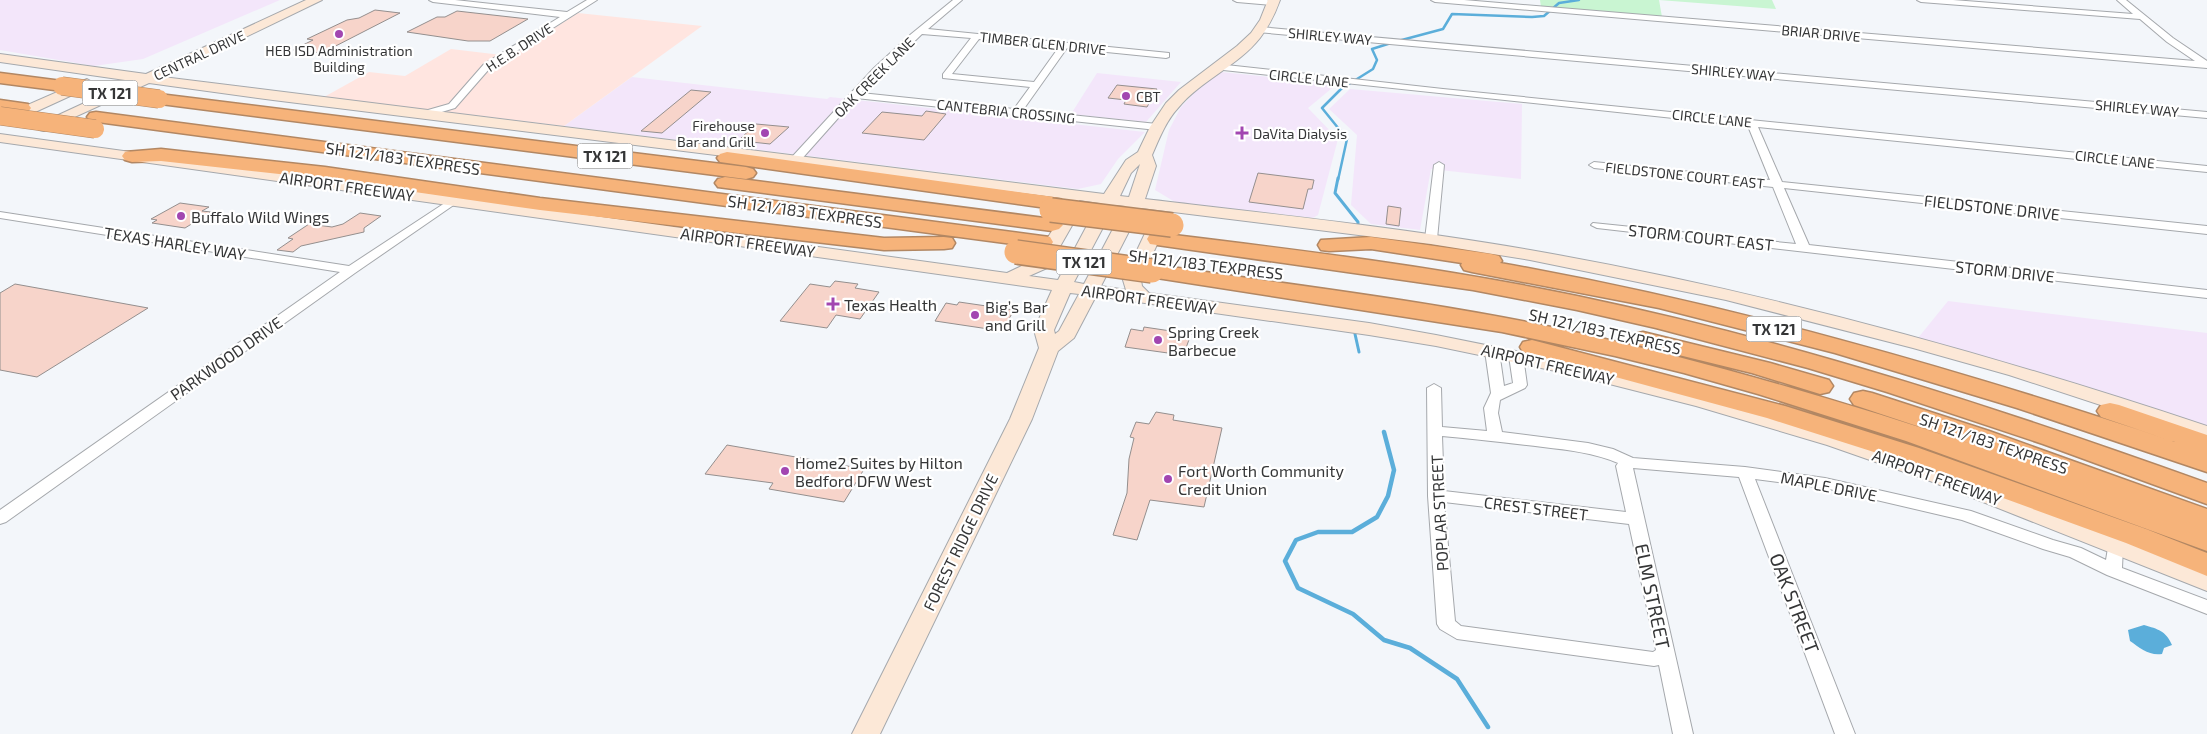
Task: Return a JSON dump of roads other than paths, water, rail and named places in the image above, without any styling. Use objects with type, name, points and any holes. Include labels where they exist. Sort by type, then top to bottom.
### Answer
[{"type":"highway","name":"AIRPORT FREEWAY","points":[[0,78],[55,91],[159,99],[1053,215],[1167,238],[1254,285],[1488,321],[1617,349],[1708,372],[1834,408],[1942,443],[2207,540]]},
{"type":"highway","name":"SH 121/183 TEXPRESS","points":[[0,89],[55,91],[121,105],[1053,215],[1429,295],[1516,311],[1677,346],[1761,368],[1979,437],[2207,520]]},
{"type":"highway","name":"SH 121/183 TEXPRESS","points":[[0,105],[95,123],[1053,215]]},
{"type":"highway","points":[[375,109],[407,116],[511,132],[782,165],[1053,215]]},
{"type":"highway","name":"AIRPORT FREEWAY","points":[[0,116],[95,123],[1016,252],[1167,238],[1329,246],[1517,272],[1727,317],[1824,341],[1956,380],[2112,430],[2207,463]]},
{"type":"highway","points":[[132,156],[161,155],[325,173],[540,204],[884,244],[944,243]]},
{"type":"highway","name":"SH 121/183 TEXPRESS","points":[[1167,238],[1392,269],[1580,303],[1788,355],[2021,427],[2207,494]]},
{"type":"highway","points":[[1329,246],[1371,243],[1467,256],[1639,286],[1756,311],[1945,360],[2107,410],[2207,444]]},
{"type":"highway","points":[[1254,285],[1277,298],[1383,314],[1483,335],[1548,350],[1776,412],[1909,454],[2136,536],[2207,565]]},
{"type":"highway","points":[[2021,427],[2102,448],[2207,484]]},
{"type":"main road","name":"CENTRAL DRIVE","points":[[0,133],[154,63],[303,1]]},
{"type":"main road","name":"CENTRAL DRIVE","points":[[0,146],[7,139],[174,67],[303,1]]},
{"type":"main road","name":"FOREST RIDGE DRIVE","points":[[1049,348],[1044,330],[1062,287],[1130,163],[1144,154],[1171,106],[1217,67],[1242,49],[1260,30],[1273,2]]},
{"type":"main road","name":"AIRPORT FREEWAY","points":[[0,58],[375,109],[424,114],[452,112],[795,160],[1053,215],[1109,200],[1135,203],[1167,238],[1431,239],[1584,264],[1773,305],[1939,349],[2066,387],[2207,434]]},
{"type":"main road","points":[[0,123],[84,85],[95,72],[154,63]]},
{"type":"main road","points":[[54,145],[60,131],[142,93],[182,84],[175,74],[174,67]]},
{"type":"main road","name":"AIRPORT FREEWAY","points":[[7,139],[1369,329],[1492,351],[1677,395],[1788,426],[1898,462],[2012,504],[2207,582]]},
{"type":"main road","name":"FOREST RIDGE DRIVE","points":[[866,734],[1021,419],[1049,348],[1067,334],[1135,203],[1148,166],[1144,154]]},
{"type":"main road","points":[[1009,279],[1041,264],[1074,208],[1053,215]]},
{"type":"main road","points":[[1145,299],[1132,287],[1132,280],[1156,227],[1169,216],[1167,238]]},
{"type":"street","points":[[433,0],[569,15]]},
{"type":"street","name":"H.E.B. DRIVE","points":[[452,112],[487,66],[592,0]]},
{"type":"street","name":"OAK CREEK LANE","points":[[795,160],[854,95],[908,41],[958,0]]},
{"type":"street","points":[[1237,0],[1273,2]]},
{"type":"street","name":"BRIAR DRIVE","points":[[1435,0],[2207,65]]},
{"type":"street","points":[[1921,0],[2142,17]]},
{"type":"street","points":[[2121,0],[2186,52],[2207,65]]},
{"type":"street","name":"SHIRLEY WAY","points":[[1260,30],[2207,114]]},
{"type":"street","name":"TIMBER GLEN DRIVE","points":[[921,31],[1166,55]]},
{"type":"street","points":[[977,36],[946,76],[1037,85]]},
{"type":"street","points":[[1017,112],[1065,45]]},
{"type":"street","name":"CIRCLE LANE","points":[[1217,67],[1345,82],[2207,169]]},
{"type":"street","name":"CANTEBRIA CROSSING","points":[[854,95],[1157,128]]},
{"type":"street","points":[[1750,122],[1804,248]]},
{"type":"street","points":[[1431,239],[1439,165]]},
{"type":"street","name":"FIELDSTONE COURT EAST","points":[[1594,165],[1777,185]]},
{"type":"street","name":"FIELDSTONE DRIVE","points":[[1777,185],[2207,230]]},
{"type":"street","name":"PARKWOOD DRIVE","points":[[0,518],[351,270],[454,200]]},
{"type":"street","name":"TEXAS HARLEY WAY","points":[[0,215],[351,270]]},
{"type":"street","name":"STORM COURT EAST","points":[[1597,225],[1804,248]]},
{"type":"street","name":"STORM DRIVE","points":[[1804,248],[2207,294]]},
{"type":"street","points":[[1492,351],[1498,393]]},
{"type":"street","points":[[1495,436],[1490,406],[1493,398],[1498,393],[1513,390],[1520,385],[1516,356]]},
{"type":"street","name":"POPLAR STREET","points":[[1434,388],[1436,496],[1446,624],[1457,632],[1654,658],[1665,654]]},
{"type":"street","name":"MAPLE DRIVE","points":[[1435,431],[1495,436],[1588,448],[1608,453],[1632,463],[1745,472],[1825,484],[1965,515],[2049,545],[2075,552],[2113,571],[2207,608]]},
{"type":"street","name":"ELM STREET","points":[[1632,463],[1624,466],[1683,734]]},
{"type":"street","name":"OAK STREET","points":[[1745,472],[1845,734]]},
{"type":"street","name":"CREST STREET","points":[[1436,496],[1636,519]]},
{"type":"street","points":[[2075,552],[2079,531]]},
{"type":"street","points":[[2113,571],[2115,546]]},
{"type":"water","points":[[2144,625],[2161,631],[2172,645],[2164,648],[2162,654],[2153,654],[2130,641],[2128,630]]},
{"type":"waterway","points":[[1398,41],[1443,29],[1452,14],[1544,16],[1559,3],[1579,0]]},
{"type":"waterway","points":[[1338,180],[1347,139],[1322,108],[1341,89],[1373,69],[1377,60],[1372,49],[1391,43]]},
{"type":"waterway","points":[[1338,178],[1335,193],[1358,222],[1358,225]]},
{"type":"waterway","points":[[1355,334],[1359,352]]},
{"type":"waterway","points":[[1384,432],[1394,470],[1388,496],[1377,517],[1352,532],[1318,532],[1296,540],[1285,561],[1298,588],[1353,614],[1384,640],[1410,648],[1457,679],[1488,727]]},
{"type":"place","name":"HEB ISD Administration Building","points":[[339,34]]},
{"type":"place","name":"CBT","points":[[1126,96]]},
{"type":"place","name":"Firehouse Bar and Grill","points":[[765,133]]},
{"type":"place","name":"DaVita Dialysis","points":[[1242,133]]},
{"type":"place","name":"Buffalo Wild Wings","points":[[181,216]]},
{"type":"place","name":"Texas Health","points":[[833,304]]},
{"type":"place","name":"Big’s Bar and Grill","points":[[975,315]]},
{"type":"place","name":"Spring Creek Barbecue","points":[[1158,340]]},
{"type":"place","name":"Home2 Suites by Hilton Bedford DFW West","points":[[785,471]]},
{"type":"place","name":"Fort Worth Community Credit Union","points":[[1168,479]]}]
